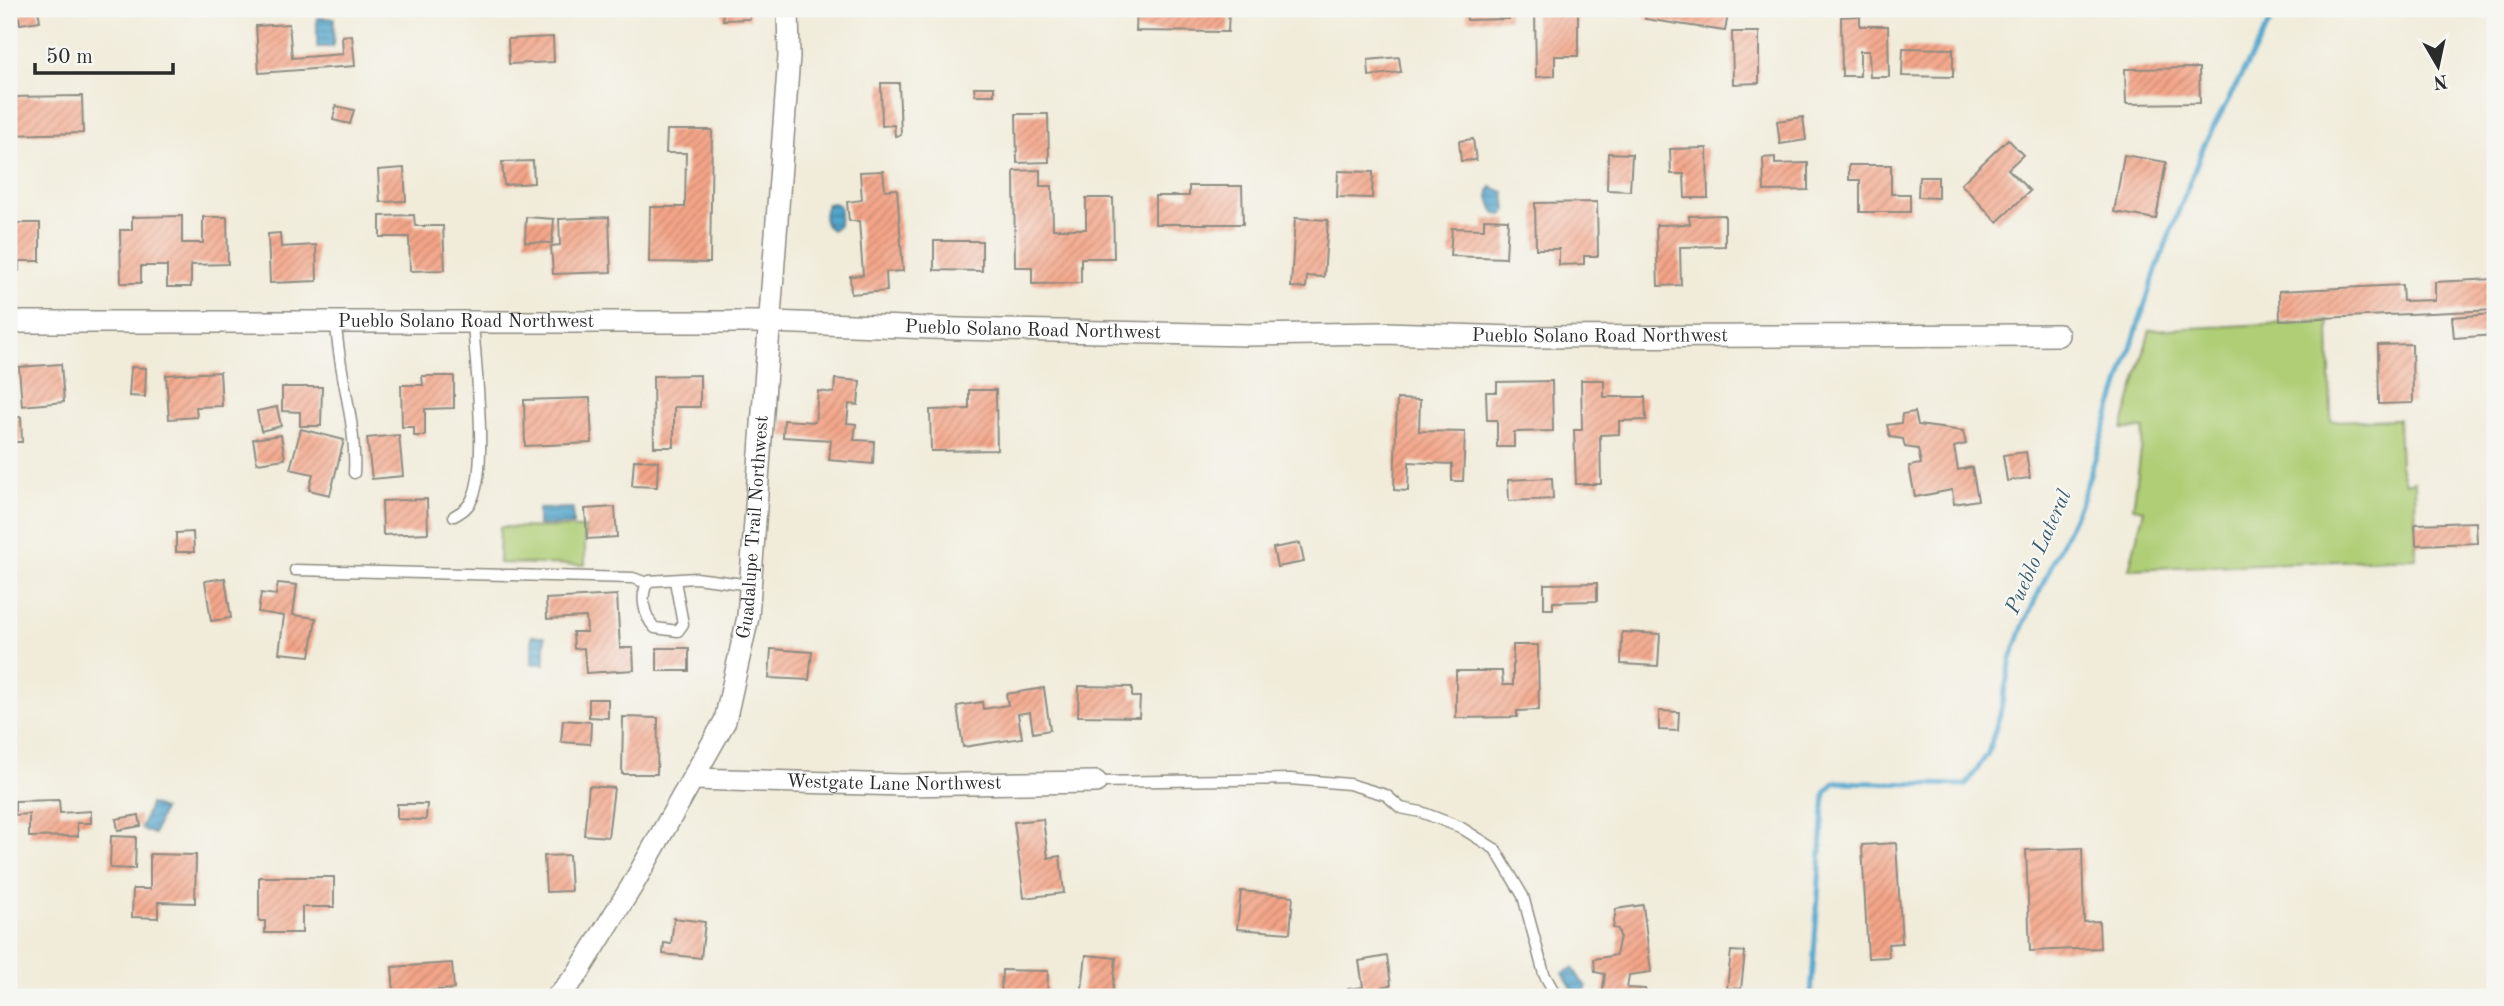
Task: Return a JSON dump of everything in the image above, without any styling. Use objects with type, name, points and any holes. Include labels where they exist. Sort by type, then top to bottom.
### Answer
[{"type":"street","name":"Guadalupe Trail Northwest","points":[[557,997],[576,976],[632,886],[725,721],[748,617],[751,585],[789,60],[788,9]]},
{"type":"street","name":"Pueblo Solano Road Northwest","points":[[9,322],[771,322],[1248,335],[1384,333],[1516,337],[2058,335]]},
{"type":"street","name":"Westgate Lane Northwest","points":[[693,779],[902,785],[1096,782]]},
{"type":"lane","points":[[336,321],[337,350],[356,447],[354,473]]},
{"type":"lane","points":[[454,516],[466,510],[472,500],[478,476],[479,435],[473,321]]},
{"type":"lane","points":[[295,570],[633,578],[647,583],[696,578],[751,585]]},
{"type":"lane","points":[[647,583],[644,595],[649,623],[655,628],[678,631],[683,624],[675,580]]},
{"type":"lane","points":[[1096,782],[1290,779],[1349,784],[1386,795],[1401,808],[1421,812],[1460,827],[1494,849],[1523,896],[1544,974],[1557,997]]},
{"type":"green space","points":[[2329,321],[2331,421],[2398,419],[2400,465],[2405,483],[2415,481],[2416,558],[2129,569],[2144,510],[2133,508],[2144,429],[2122,429],[2150,330]]},
{"type":"green space","points":[[500,527],[585,528],[585,565],[499,563]]},
{"type":"water","points":[[317,18],[334,18],[333,47],[317,47]]},
{"type":"water","points":[[1491,187],[1504,192],[1506,210],[1503,215],[1496,214],[1492,208],[1489,196]]},
{"type":"water","points":[[835,203],[840,207],[839,225],[832,230],[826,225],[824,215],[827,204]]},
{"type":"water","points":[[573,508],[573,525],[538,525],[538,509]]},
{"type":"water","points":[[532,636],[545,636],[545,664],[532,664]]},
{"type":"water","points":[[150,804],[163,809],[154,834],[141,829]]},
{"type":"water","points":[[1573,968],[1587,986],[1584,993],[1577,997],[1563,973]]},
{"type":"building","points":[[17,9],[38,9],[40,21],[20,24]]},
{"type":"building","points":[[722,9],[749,9],[750,19],[723,20]]},
{"type":"building","points":[[1137,9],[1229,9],[1228,32],[1136,31]]},
{"type":"building","points":[[1467,9],[1508,9],[1509,19],[1467,20]]},
{"type":"building","points":[[1535,9],[1578,9],[1578,56],[1555,56],[1555,76],[1536,77]]},
{"type":"building","points":[[1647,9],[1729,9],[1725,31],[1645,19]]},
{"type":"building","points":[[1860,16],[1860,26],[1888,26],[1889,77],[1870,77],[1869,51],[1860,51],[1860,76],[1842,76],[1841,17]]},
{"type":"building","points":[[289,24],[292,58],[343,54],[342,36],[352,35],[355,66],[259,73],[256,26]]},
{"type":"building","points":[[1732,32],[1759,32],[1759,83],[1733,84]]},
{"type":"building","points":[[553,37],[554,62],[509,64],[508,39]]},
{"type":"building","points":[[1903,48],[1953,49],[1953,77],[1902,76]]},
{"type":"building","points":[[1399,57],[1401,72],[1369,76],[1368,60]]},
{"type":"building","points":[[2199,68],[2200,103],[2126,104],[2125,69]]},
{"type":"building","points":[[881,83],[899,83],[901,135],[895,136],[894,125],[882,126]]},
{"type":"building","points":[[974,87],[994,87],[994,95],[975,95]]},
{"type":"building","points":[[82,96],[83,133],[9,135],[9,97]]},
{"type":"building","points":[[336,106],[354,110],[350,124],[333,120]]},
{"type":"building","points":[[1016,114],[1048,114],[1049,162],[1017,163]]},
{"type":"building","points":[[1803,117],[1806,140],[1780,144],[1777,121]]},
{"type":"building","points":[[667,130],[712,130],[710,263],[649,262],[650,207],[685,207],[686,153],[666,153]]},
{"type":"building","points":[[1473,139],[1476,160],[1461,161],[1459,141]]},
{"type":"building","points":[[2008,139],[2023,155],[2008,169],[2030,191],[1997,222],[1961,184]]},
{"type":"building","points":[[1707,148],[1708,198],[1685,198],[1684,174],[1671,174],[1670,149]]},
{"type":"building","points":[[1608,153],[1632,154],[1630,191],[1607,190]]},
{"type":"building","points":[[2124,155],[2166,162],[2156,219],[2114,212]]},
{"type":"building","points":[[1775,157],[1775,164],[1808,163],[1808,190],[1764,191],[1763,158]]},
{"type":"building","points":[[533,161],[534,183],[504,185],[502,162]]},
{"type":"building","points":[[1849,165],[1891,165],[1891,194],[1910,194],[1910,212],[1860,212],[1860,180],[1849,180]]},
{"type":"building","points":[[404,168],[406,201],[380,202],[378,170]]},
{"type":"building","points":[[1040,170],[1040,186],[1052,186],[1053,229],[1086,229],[1086,198],[1113,198],[1114,258],[1081,258],[1081,283],[1032,284],[1032,267],[1015,267],[1014,171]]},
{"type":"building","points":[[883,171],[885,190],[897,189],[903,271],[886,272],[887,291],[851,294],[850,276],[863,275],[859,221],[849,221],[847,202],[862,200],[860,172]]},
{"type":"building","points":[[1338,171],[1373,172],[1372,198],[1337,197]]},
{"type":"building","points":[[1919,177],[1938,177],[1938,198],[1918,197]]},
{"type":"building","points":[[1189,186],[1242,186],[1243,224],[1155,224],[1155,196],[1189,196]]},
{"type":"building","points":[[1597,202],[1598,256],[1584,256],[1584,264],[1559,265],[1559,249],[1536,249],[1535,203]]},
{"type":"building","points":[[414,215],[415,226],[443,226],[445,270],[410,271],[409,237],[380,237],[380,216]]},
{"type":"building","points":[[1725,215],[1725,246],[1680,247],[1681,285],[1658,286],[1656,225],[1690,224],[1689,216]]},
{"type":"building","points":[[182,216],[182,243],[203,243],[203,217],[227,217],[228,264],[191,265],[191,287],[167,287],[167,266],[141,266],[141,283],[121,283],[120,230],[132,230],[132,217]]},
{"type":"building","points":[[526,217],[554,219],[552,243],[525,242]]},
{"type":"building","points":[[609,217],[611,272],[553,274],[551,246],[560,245],[559,219]]},
{"type":"building","points":[[1295,218],[1328,220],[1324,277],[1307,276],[1306,288],[1291,287]]},
{"type":"building","points":[[1484,219],[1508,220],[1506,258],[1450,256],[1452,228],[1484,229]]},
{"type":"building","points":[[9,223],[40,223],[40,261],[19,261],[19,271],[9,271]]},
{"type":"building","points":[[280,233],[281,247],[316,245],[317,281],[270,283],[268,234]]},
{"type":"building","points":[[934,241],[982,241],[982,271],[934,270]]},
{"type":"building","points":[[2495,279],[2495,310],[2280,320],[2279,291],[2402,285],[2403,301],[2435,300],[2435,282]]},
{"type":"building","points":[[2495,314],[2495,335],[2454,338],[2452,317]]},
{"type":"building","points":[[2412,344],[2413,403],[2379,404],[2378,345]]},
{"type":"building","points":[[61,364],[64,402],[22,406],[19,367]]},
{"type":"building","points":[[131,367],[146,368],[145,397],[129,396]]},
{"type":"building","points":[[220,372],[222,406],[196,407],[197,417],[169,419],[166,375]]},
{"type":"building","points":[[700,375],[700,407],[674,407],[674,447],[654,447],[653,376]]},
{"type":"building","points":[[422,376],[454,376],[454,408],[425,409],[425,436],[414,436],[414,427],[402,427],[401,385],[423,385]]},
{"type":"building","points":[[835,379],[860,381],[858,405],[849,404],[847,423],[856,424],[854,440],[874,441],[873,464],[829,460],[831,440],[783,437],[784,420],[815,422],[818,391],[834,393]]},
{"type":"building","points":[[1581,380],[1604,380],[1604,397],[1645,397],[1646,420],[1619,421],[1619,434],[1600,435],[1601,484],[1576,484],[1574,430],[1582,430]]},
{"type":"building","points":[[1552,381],[1553,431],[1514,432],[1514,447],[1497,447],[1497,420],[1487,420],[1486,392],[1497,392],[1497,382]]},
{"type":"building","points":[[282,387],[322,387],[321,426],[300,426],[300,412],[282,411]]},
{"type":"building","points":[[969,390],[996,390],[997,450],[931,451],[930,410],[969,409]]},
{"type":"building","points":[[590,398],[592,443],[525,446],[524,400]]},
{"type":"building","points":[[1397,399],[1420,400],[1419,431],[1465,432],[1463,481],[1452,481],[1452,464],[1409,462],[1408,491],[1394,490]]},
{"type":"building","points":[[277,407],[281,426],[261,431],[257,411]]},
{"type":"building","points":[[1915,412],[1918,425],[1963,431],[1966,444],[1954,447],[1958,470],[1972,467],[1978,500],[1954,504],[1952,490],[1915,497],[1909,466],[1921,464],[1918,449],[1905,447],[1903,439],[1890,437],[1887,425],[1901,423],[1902,414]]},
{"type":"building","points":[[21,417],[22,442],[9,442],[9,418]]},
{"type":"building","points":[[301,429],[344,440],[330,495],[309,490],[313,474],[290,469]]},
{"type":"building","points":[[281,435],[285,459],[257,463],[253,439]]},
{"type":"building","points":[[399,435],[403,476],[372,479],[367,438]]},
{"type":"building","points":[[2026,452],[2030,478],[2007,481],[2003,455]]},
{"type":"building","points":[[634,460],[658,461],[657,487],[632,486]]},
{"type":"building","points":[[1552,478],[1553,499],[1509,501],[1508,480]]},
{"type":"building","points":[[427,499],[428,533],[383,535],[382,501]]},
{"type":"building","points":[[615,507],[617,537],[587,539],[585,509]]},
{"type":"building","points":[[2476,522],[2477,543],[2416,545],[2415,524]]},
{"type":"building","points":[[193,532],[194,552],[176,552],[176,533]]},
{"type":"building","points":[[1300,543],[1304,562],[1277,567],[1273,548]]},
{"type":"building","points":[[225,578],[231,618],[211,621],[205,581]]},
{"type":"building","points":[[278,583],[297,585],[293,615],[316,618],[310,656],[279,653],[284,616],[258,612],[261,593],[276,595]]},
{"type":"building","points":[[1597,583],[1597,601],[1553,602],[1553,609],[1544,609],[1544,584]]},
{"type":"building","points":[[617,595],[620,648],[633,648],[634,670],[586,673],[584,648],[574,649],[573,632],[587,632],[586,617],[547,619],[546,599]]},
{"type":"building","points":[[1622,632],[1660,634],[1658,666],[1621,664]]},
{"type":"building","points":[[1513,645],[1538,645],[1539,710],[1517,711],[1517,717],[1456,718],[1456,671],[1502,671],[1503,685],[1513,685]]},
{"type":"building","points":[[657,648],[689,648],[689,671],[657,671]]},
{"type":"building","points":[[771,649],[812,652],[809,680],[769,678]]},
{"type":"building","points":[[1079,686],[1132,687],[1132,697],[1140,697],[1139,717],[1078,716]]},
{"type":"building","points":[[1044,688],[1050,730],[1033,733],[1030,712],[1018,714],[1022,738],[963,747],[957,706],[982,702],[983,709],[1008,705],[1006,694]]},
{"type":"building","points":[[589,699],[608,699],[608,718],[589,717]]},
{"type":"building","points":[[1659,711],[1679,712],[1678,731],[1659,730]]},
{"type":"building","points":[[623,717],[658,718],[657,774],[622,774]]},
{"type":"building","points":[[563,720],[591,722],[590,744],[561,742]]},
{"type":"building","points":[[589,786],[614,788],[608,837],[584,835]]},
{"type":"building","points":[[59,800],[60,813],[91,811],[91,823],[77,823],[78,836],[29,837],[29,814],[15,815],[15,801]]},
{"type":"building","points":[[397,804],[427,804],[426,820],[397,819]]},
{"type":"building","points":[[139,815],[141,826],[118,830],[116,819]]},
{"type":"building","points":[[1043,819],[1048,858],[1060,856],[1064,893],[1024,898],[1014,822]]},
{"type":"building","points":[[111,836],[136,837],[135,869],[110,868]]},
{"type":"building","points":[[1896,843],[1902,943],[1888,944],[1889,957],[1868,958],[1862,845]]},
{"type":"building","points":[[2082,848],[2084,922],[2099,921],[2100,948],[2030,951],[2026,850]]},
{"type":"building","points":[[150,854],[196,855],[195,903],[158,902],[158,918],[132,917],[133,889],[150,889]]},
{"type":"building","points":[[569,855],[571,891],[546,892],[544,856]]},
{"type":"building","points":[[259,877],[334,877],[334,907],[302,907],[302,933],[265,933],[265,921],[259,921]]},
{"type":"building","points":[[1241,891],[1293,896],[1290,933],[1237,929]]},
{"type":"building","points":[[1643,905],[1651,972],[1629,975],[1627,988],[1645,989],[1647,997],[1602,997],[1605,974],[1595,972],[1594,959],[1616,955],[1620,936],[1618,929],[1613,928],[1616,909]]},
{"type":"building","points":[[674,918],[705,922],[701,958],[663,954],[664,943],[671,944]]},
{"type":"building","points":[[1731,951],[1745,952],[1741,989],[1727,988]]},
{"type":"building","points":[[1086,955],[1116,958],[1112,997],[1081,997]]},
{"type":"building","points":[[1387,956],[1391,985],[1382,987],[1384,997],[1350,997],[1348,989],[1363,987],[1359,961]]},
{"type":"building","points":[[452,963],[454,989],[394,993],[392,967]]},
{"type":"building","points":[[1002,970],[1048,971],[1047,997],[1001,997]]},
{"type":"waterway","name":"Pueblo Lateral","points":[[1811,997],[1825,793],[1835,782],[1966,785],[1988,753],[2000,714],[2011,659],[2023,626],[2081,502],[2156,270],[2204,145],[2277,9]]}]
